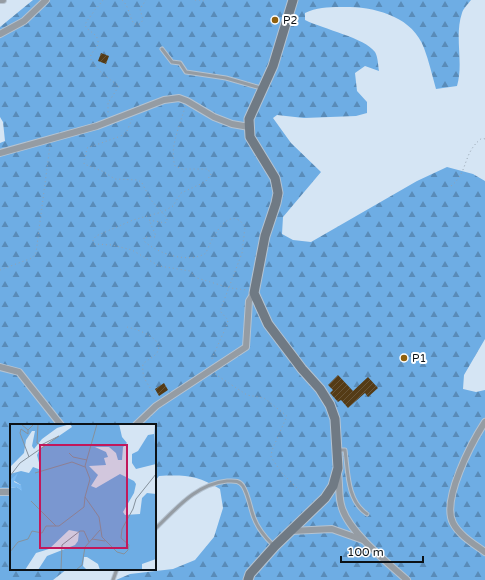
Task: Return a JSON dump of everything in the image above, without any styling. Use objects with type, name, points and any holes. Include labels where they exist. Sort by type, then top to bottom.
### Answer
[{"type":"street","points":[[0,34],[24,21],[46,0]]},
{"type":"street","points":[[137,424],[161,403],[246,347],[249,301],[254,292],[268,226],[278,193],[275,178],[250,137],[249,119],[265,89],[293,0]]},
{"type":"street","points":[[0,153],[108,121],[164,100],[179,98],[214,117],[232,124],[249,127]]},
{"type":"street","points":[[254,292],[268,324],[302,369],[320,389],[330,405],[335,419],[340,499],[345,516],[365,541],[407,580]]},
{"type":"street","points":[[0,367],[19,372],[43,400],[60,424]]},
{"type":"street","points":[[485,422],[458,473],[450,507],[453,523],[463,535],[485,552]]},
{"type":"street","points":[[248,580],[250,574],[275,546],[327,494],[333,486],[338,474]]},
{"type":"street","points":[[327,494],[334,494],[340,499]]},
{"type":"street","points":[[306,516],[308,526],[314,529]]},
{"type":"street","points":[[290,531],[332,529],[365,541]]},
{"type":"lane","points":[[162,49],[172,62],[180,63],[186,72],[226,78],[265,89]]},
{"type":"lane","points":[[338,450],[345,450],[352,496],[360,510],[367,514]]},
{"type":"lane","points":[[156,528],[186,499],[200,489],[211,484],[236,481],[240,483],[246,492],[258,528],[275,546]]},
{"type":"lane","points":[[113,580],[117,570]]},
{"type":"path","points":[[103,0],[92,16],[85,22],[85,25],[96,36],[98,41],[98,45],[91,56],[91,60],[98,70],[119,86],[108,103],[108,121]]},
{"type":"path","points":[[122,0],[126,3],[130,19],[134,24],[140,24],[142,20],[140,9],[146,0]]},
{"type":"path","points":[[195,0],[207,0]]},
{"type":"path","points":[[187,101],[174,144],[173,159],[175,166],[182,169],[208,169],[211,175],[205,182],[181,193],[173,206],[162,212],[133,220],[96,236],[94,244],[112,245],[132,250],[159,266],[190,272],[197,278],[230,288],[254,292]]},
{"type":"path","points":[[135,111],[127,131],[121,136],[87,148],[84,164],[102,171],[115,179],[138,180],[167,221],[165,223],[159,223],[149,220],[156,236],[145,237],[143,239],[148,245],[170,255],[185,257],[202,256],[206,253],[217,232],[227,219],[233,217],[243,223],[245,227],[245,239],[242,253],[220,311],[228,320],[212,358],[214,374],[247,395],[264,398],[287,416],[272,450],[271,457],[281,472],[299,490]]},
{"type":"path","points":[[451,186],[460,179],[472,145],[482,138],[485,139]]},
{"type":"path","points":[[0,270],[32,258],[36,253],[51,139]]},
{"type":"path","points":[[127,326],[143,331],[156,341],[158,348],[156,354],[143,364],[142,372],[144,378],[161,403]]},
{"type":"green space","points":[[33,0],[471,0],[464,8],[460,22],[460,68],[457,86],[436,89],[424,48],[412,29],[403,22],[383,13],[361,8],[327,7],[305,13],[305,20],[362,42],[375,52],[379,71],[365,66],[355,73],[357,91],[367,102],[367,113],[356,116],[304,118],[277,115],[273,118],[291,143],[321,172],[283,217],[282,234],[293,240],[311,242],[417,181],[447,167],[473,174],[485,181],[485,339],[464,375],[463,389],[476,392],[485,390],[485,580],[116,580],[130,574],[173,569],[195,560],[214,537],[223,508],[220,489],[197,478],[183,476],[159,476],[156,480],[156,424],[10,424],[10,570],[66,570],[53,580],[0,580],[0,143],[5,141],[3,122],[0,117],[0,27]]},
{"type":"building","points":[[101,53],[109,56],[106,64],[98,61]]},
{"type":"building","points":[[338,375],[353,391],[368,377],[378,388],[368,397],[365,393],[348,408],[341,400],[338,402],[330,393],[333,390],[328,385]]},
{"type":"building","points":[[164,383],[168,390],[159,396],[155,389]]},
{"type":"place","name":"P2","points":[[275,20]]},
{"type":"place","name":"P1","points":[[404,358]]}]
